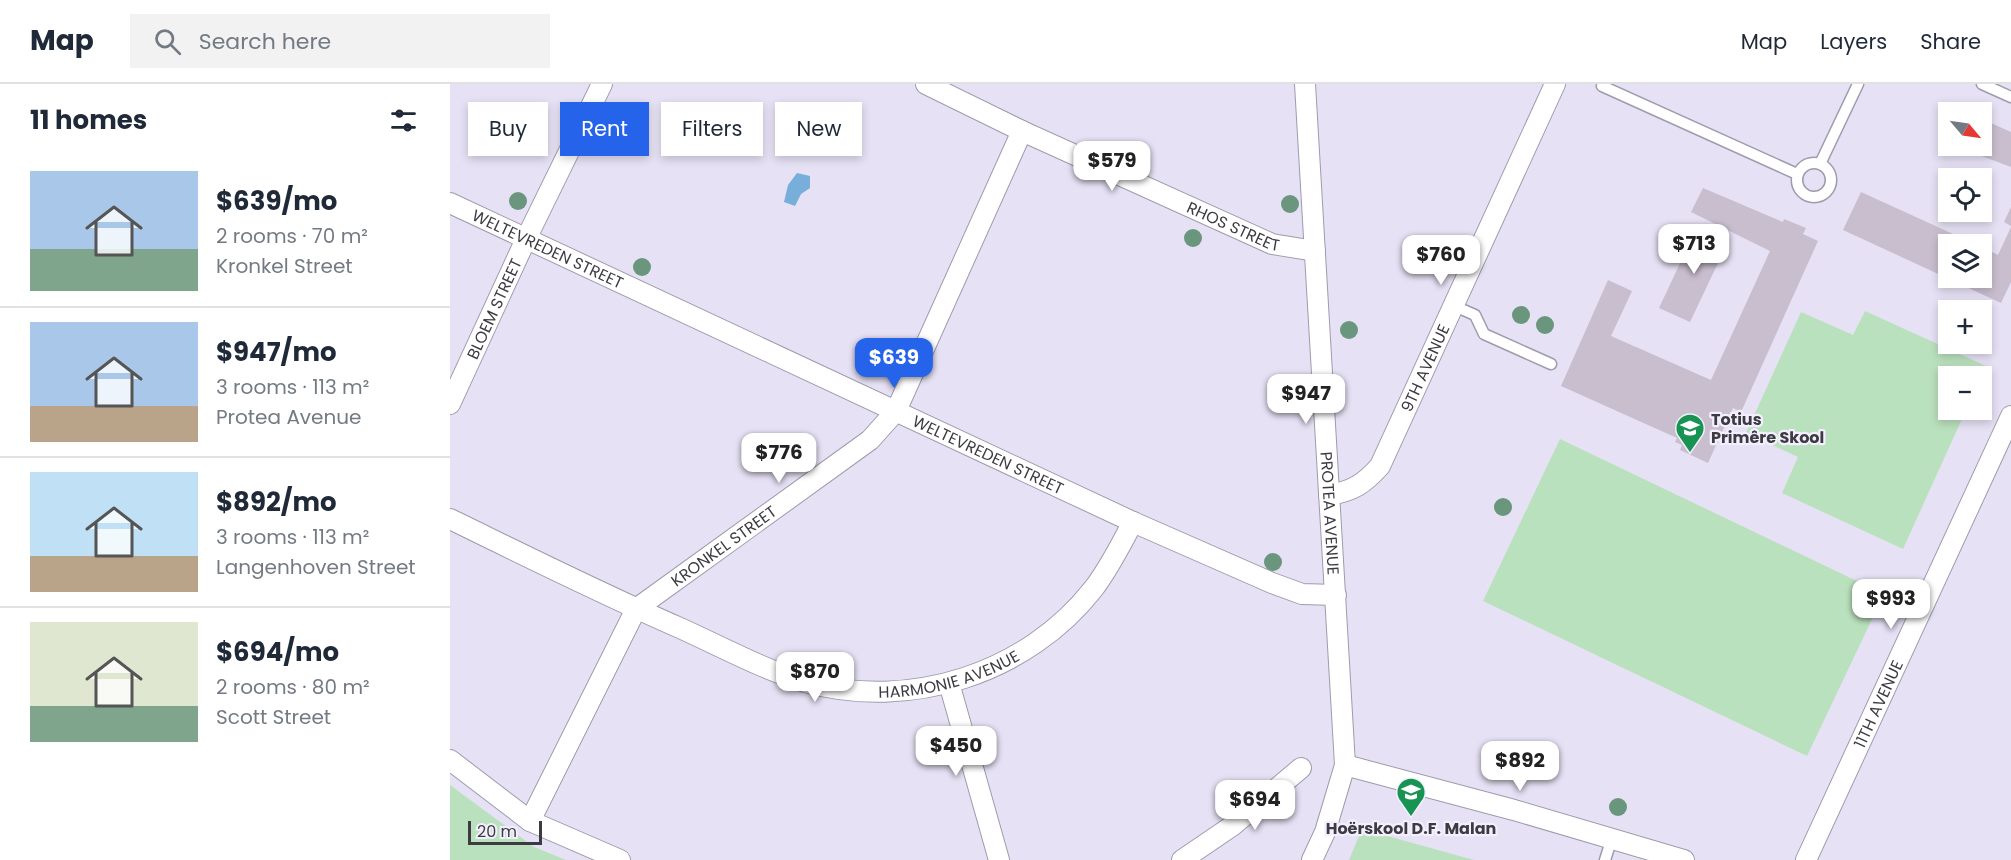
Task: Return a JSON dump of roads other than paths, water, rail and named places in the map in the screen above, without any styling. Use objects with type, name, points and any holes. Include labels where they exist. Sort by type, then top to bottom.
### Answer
[{"type":"street","name":"BLOEM STREET","points":[[450,404],[526,239],[602,84]]},
{"type":"street","name":"RHOS STREET","points":[[926,84],[1022,131],[1272,244],[1315,251]]},
{"type":"street","name":"PROTEA AVENUE","points":[[1305,84],[1345,765],[1325,832],[1312,860]]},
{"type":"street","name":"9TH AVENUE","points":[[1329,495],[1351,491],[1366,482],[1380,466],[1555,84]]},
{"type":"street","name":"KRONKEL STREET","points":[[530,821],[636,609],[870,440],[896,411],[1022,131]]},
{"type":"street","name":"WELTEVREDEN STREET","points":[[450,203],[1133,522],[1285,589],[1302,594],[1336,595]]},
{"type":"street","name":"11TH AVENUE","points":[[1806,860],[2011,416]]},
{"type":"street","name":"HARMONIE AVENUE","points":[[450,519],[636,609],[804,681],[833,688],[891,692],[949,683],[1004,662],[1052,630],[1094,588],[1133,522]]},
{"type":"street","points":[[949,683],[999,860]]},
{"type":"street","points":[[450,760],[530,821],[620,860]]},
{"type":"street","points":[[1345,765],[1684,860]]},
{"type":"street","points":[[1182,860],[1232,826],[1301,768]]},
{"type":"lane","points":[[1820,164],[1858,84]]},
{"type":"lane","points":[[1982,84],[2011,97]]},
{"type":"lane","points":[[1602,86],[1797,174]]},
{"type":"lane","points":[[1811,163],[1820,164],[1828,169],[1831,177],[1825,194],[1817,198],[1808,197],[1800,191],[1797,174],[1811,163]]},
{"type":"lane","points":[[1452,305],[1474,315],[1484,334],[1551,364]]},
{"type":"lane","points":[[1605,860],[1612,838]]},
{"type":"water","points":[[797,173],[810,176],[810,188],[801,194],[795,206],[784,202],[788,185]]},
{"type":"place","name":"Totius Primêre Skool","points":[[1690,454]]},
{"type":"place","name":"Hoërskool D.F. Malan","points":[[1411,818]]}]
